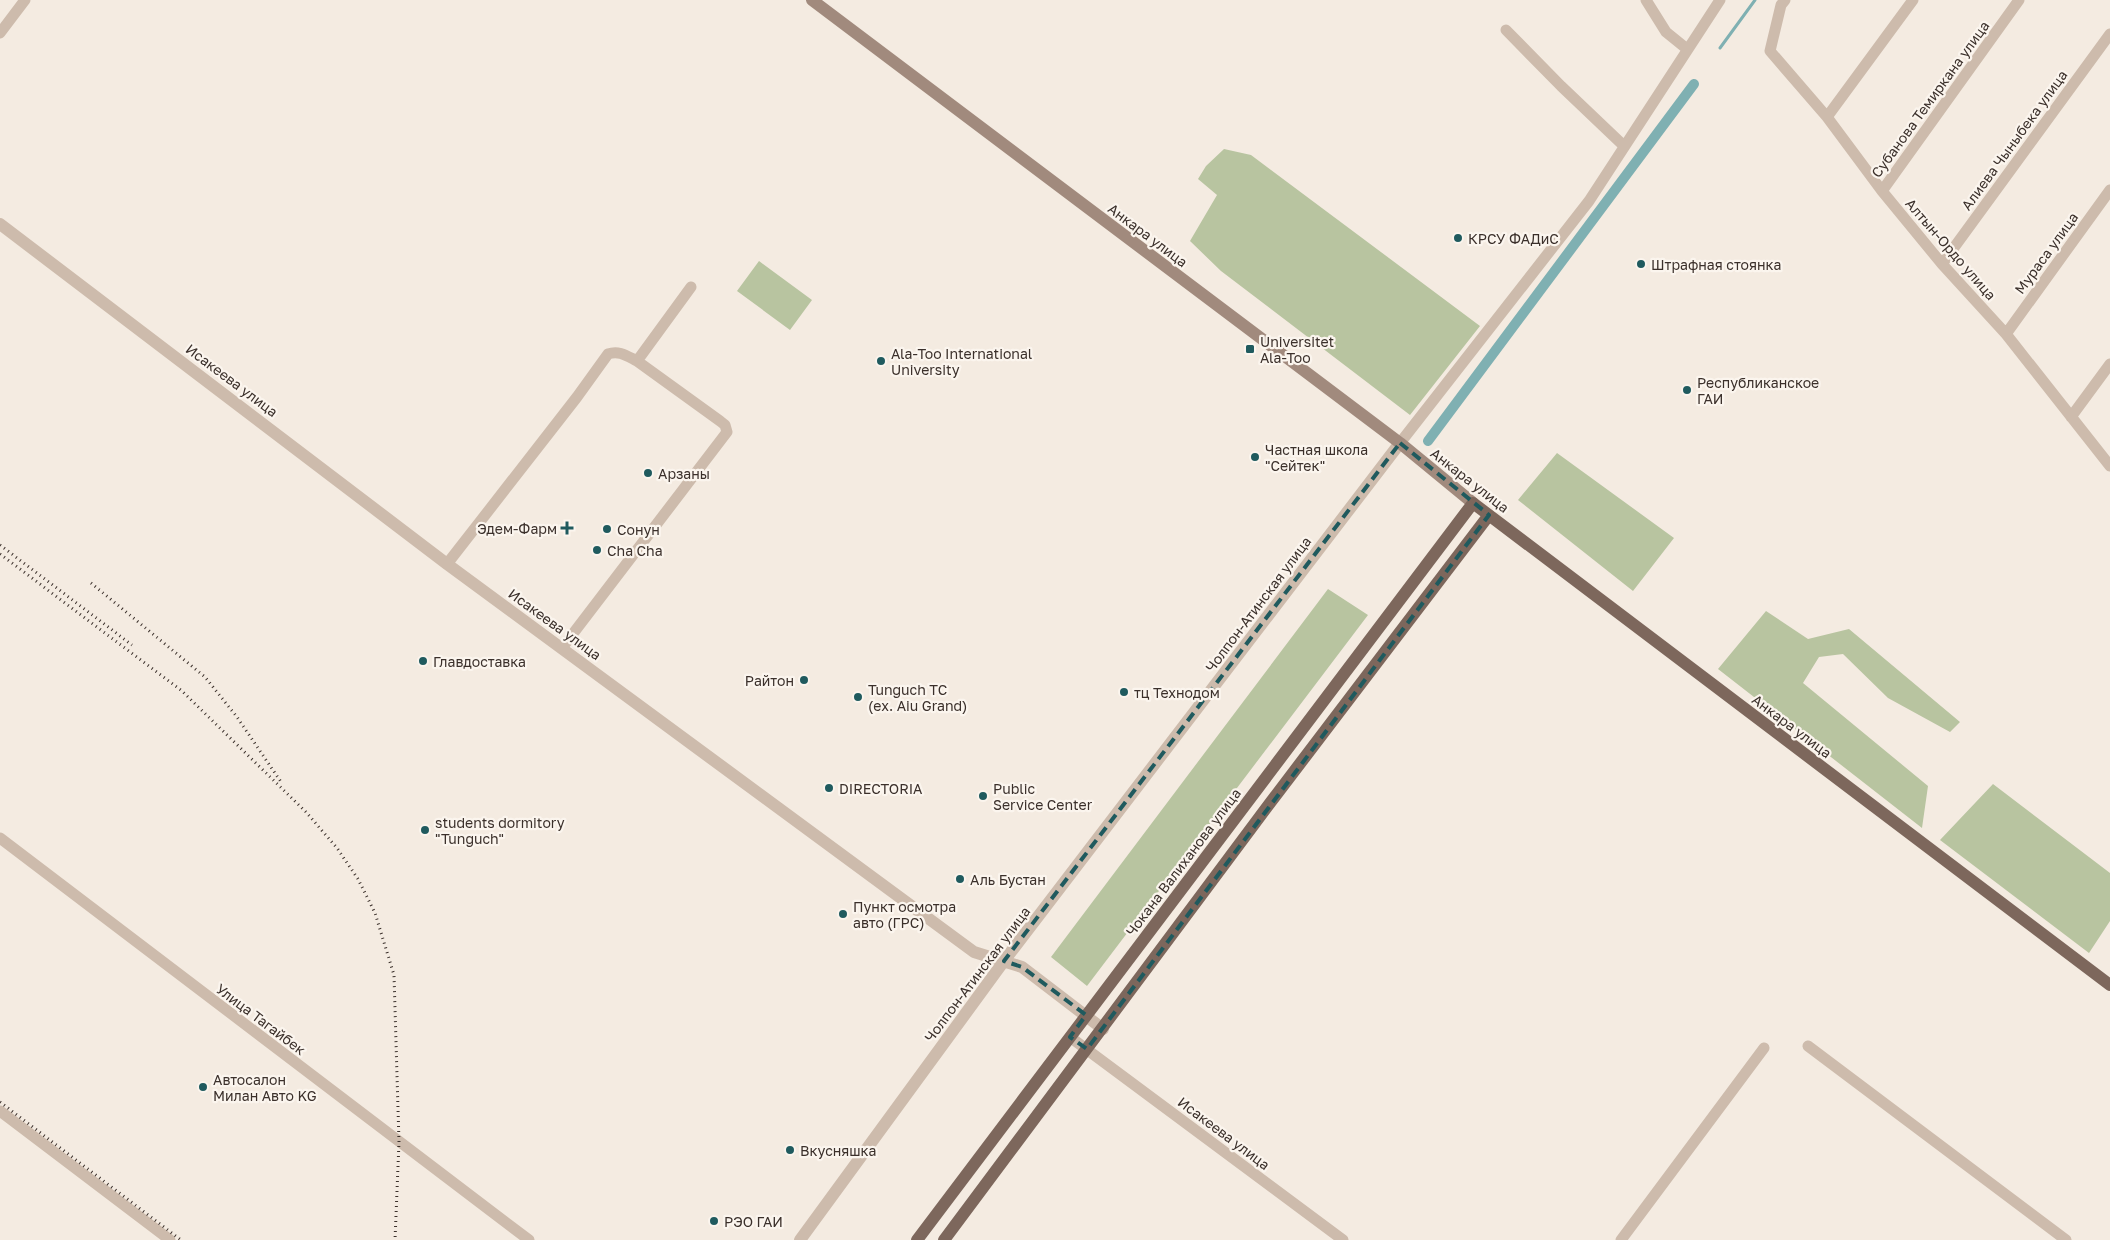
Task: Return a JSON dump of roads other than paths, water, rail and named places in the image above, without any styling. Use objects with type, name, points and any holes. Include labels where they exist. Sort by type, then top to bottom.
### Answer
[{"type":"main road","name":"Анкара улица","points":[[812,0],[1400,443],[1489,515],[2110,985]]},
{"type":"main road","name":"Чокана Валиханова улица","points":[[917,1240],[1473,502]]},
{"type":"main road","points":[[944,1240],[1267,807],[1489,515]]},
{"type":"main road","points":[[1252,795],[1267,807]]},
{"type":"street","points":[[0,33],[25,0]]},
{"type":"street","points":[[1646,0],[1666,32],[1690,44]]},
{"type":"street","points":[[1400,443],[1589,201],[1720,0]]},
{"type":"street","name":"Алтын-Ордо улица","points":[[1785,0],[1781,5],[1770,51],[1827,117],[1882,191],[1942,264],[2006,334],[2110,466]]},
{"type":"street","points":[[1827,117],[1913,0]]},
{"type":"street","name":"Субанова Темиркана улица","points":[[1882,191],[2020,0]]},
{"type":"street","points":[[1506,30],[1624,146]]},
{"type":"street","name":"Алиева Чыныбека улица","points":[[1942,264],[2110,34]]},
{"type":"street","name":"Мураса улица","points":[[2006,334],[2110,190]]},
{"type":"street","name":"Исакеева улица","points":[[0,224],[447,564],[974,952],[1022,967],[1103,1029]]},
{"type":"street","points":[[636,361],[691,287]]},
{"type":"street","points":[[447,564],[577,397],[608,354],[614,352],[624,354],[636,361],[720,421],[725,426],[727,432],[562,648]]},
{"type":"street","points":[[2071,417],[2110,364]]},
{"type":"street","name":"Чолпон-Атинская улица","points":[[800,1240],[1004,961],[1400,443]]},
{"type":"street","name":"Улица Тагайбек","points":[[0,838],[529,1240]]},
{"type":"street","name":"Исакеева улица","points":[[1070,1037],[1343,1240]]},
{"type":"street","points":[[1808,1046],[2066,1240]]},
{"type":"street","points":[[1621,1240],[1693,1146],[1764,1048]]},
{"type":"street","points":[[0,1111],[170,1240]]},
{"type":"waterway","points":[[1720,48],[1755,0]]},
{"type":"waterway","points":[[1428,441],[1694,84]]},
{"type":"railway","points":[[0,545],[132,645]]},
{"type":"railway","points":[[0,554],[182,691],[306,812],[337,848],[358,879],[375,913],[394,975],[399,1142],[395,1240]]},
{"type":"railway","points":[[91,583],[205,677],[237,717],[281,782]]},
{"type":"railway","points":[[0,1102],[181,1240]]},
{"type":"place","name":"КРСУ ФАДиС","points":[[1458,238]]},
{"type":"place","name":"Штрафная стоянка","points":[[1641,264]]},
{"type":"place","name":"Universitet Ala-Too","points":[[1250,349]]},
{"type":"place","name":"Ala-Too International University","points":[[881,361]]},
{"type":"place","name":"Республиканское ГАИ","points":[[1687,390]]},
{"type":"place","name":"Частная школа \"Сейтек\"","points":[[1255,457]]},
{"type":"place","name":"Арзаны","points":[[648,473]]},
{"type":"place","name":"Эдем-Фарм","points":[[567,528]]},
{"type":"place","name":"Сонун","points":[[607,529]]},
{"type":"place","name":"Cha Cha","points":[[597,550]]},
{"type":"place","name":"Главдоставка","points":[[423,661]]},
{"type":"place","name":"Райтон","points":[[804,680]]},
{"type":"place","name":"тц Технодом","points":[[1124,692]]},
{"type":"place","name":"Tunguch TC (ex. Aiu Grand)","points":[[858,697]]},
{"type":"place","name":"DIRECTORIA","points":[[829,788]]},
{"type":"place","name":"Public Service Center","points":[[983,796]]},
{"type":"place","name":"students dormitory \"Tunguch\"","points":[[425,830]]},
{"type":"place","name":"Аль Бустан","points":[[960,879]]},
{"type":"place","name":"Пункт осмотра авто (ГРС)","points":[[843,914]]},
{"type":"place","name":"Автосалон Милан Авто KG","points":[[203,1087]]},
{"type":"place","name":"Вкусняшка","points":[[790,1150]]},
{"type":"place","name":"РЭО ГАИ","points":[[714,1221]]}]
